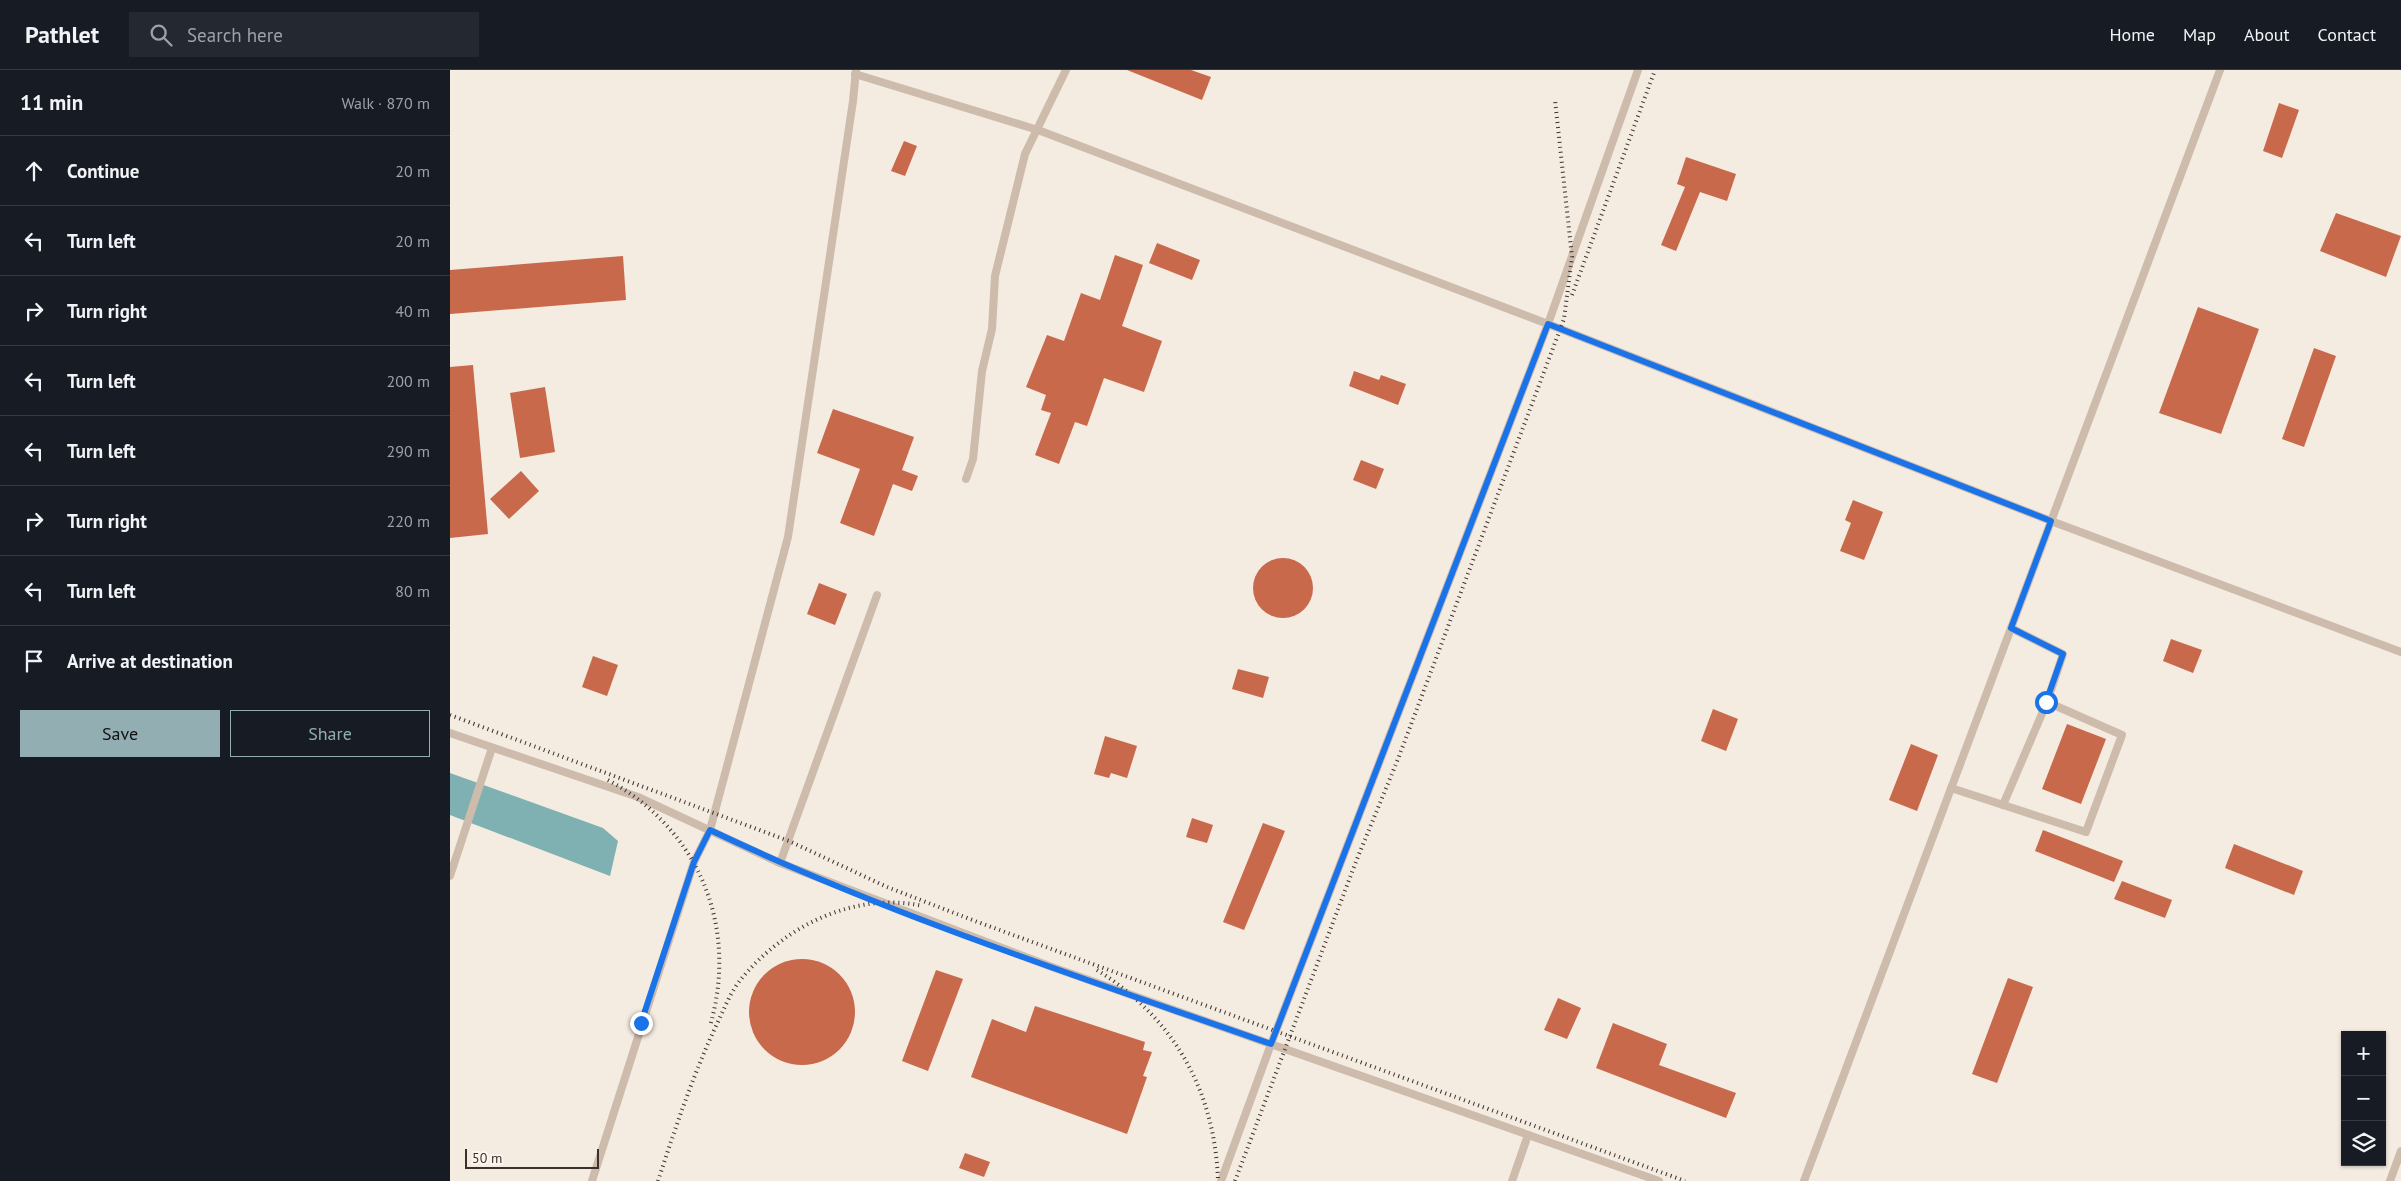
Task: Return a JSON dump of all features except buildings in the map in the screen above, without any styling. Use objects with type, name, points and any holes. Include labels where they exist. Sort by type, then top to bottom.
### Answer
[{"type":"lane","points":[[966,479],[972,459],[982,371],[992,329],[995,276],[1025,154],[1066,70]]},
{"type":"lane","points":[[1221,1181],[1271,1044],[1548,324],[1638,70]]},
{"type":"lane","points":[[1804,1181],[2220,70]]},
{"type":"lane","points":[[592,1181],[694,862],[710,830],[788,537],[856,72],[1038,130],[1548,324],[2051,521],[2401,652]]},
{"type":"lane","points":[[780,864],[877,595]]},
{"type":"lane","points":[[2003,805],[2046,702],[2063,654],[2011,628]]},
{"type":"lane","points":[[1951,788],[2086,832],[2122,735],[2046,702]]},
{"type":"lane","points":[[450,733],[638,797],[780,864],[1052,967],[1659,1181]]},
{"type":"lane","points":[[450,876],[462,834],[492,748]]},
{"type":"lane","points":[[1512,1181],[1528,1135]]},
{"type":"lane","points":[[2390,1181],[2401,1150]]},
{"type":"water","points":[[450,773],[603,828],[618,841],[610,876],[450,815]]},
{"type":"railway","points":[[1572,295],[1655,70]]},
{"type":"railway","points":[[1235,1181],[1357,859],[1398,759],[1564,319],[1572,257],[1555,100]]},
{"type":"railway","points":[[450,715],[789,841],[887,887],[975,921],[1685,1181]]},
{"type":"railway","points":[[608,780],[640,801],[666,825],[688,853],[704,884],[714,918],[719,953],[718,989],[710,1026]]},
{"type":"railway","points":[[658,1181],[691,1085],[715,1028],[734,989],[759,959],[800,928],[847,908],[897,903],[923,906]]},
{"type":"railway","points":[[1097,970],[1124,989],[1148,1011],[1168,1034],[1185,1060],[1199,1087],[1209,1117],[1215,1148],[1218,1181]]},
{"type":"route","points":[[641,1023],[694,862],[710,830],[780,864],[1052,967],[1271,1044],[1548,324],[2051,521],[2011,628],[2063,654],[2046,702]]}]
